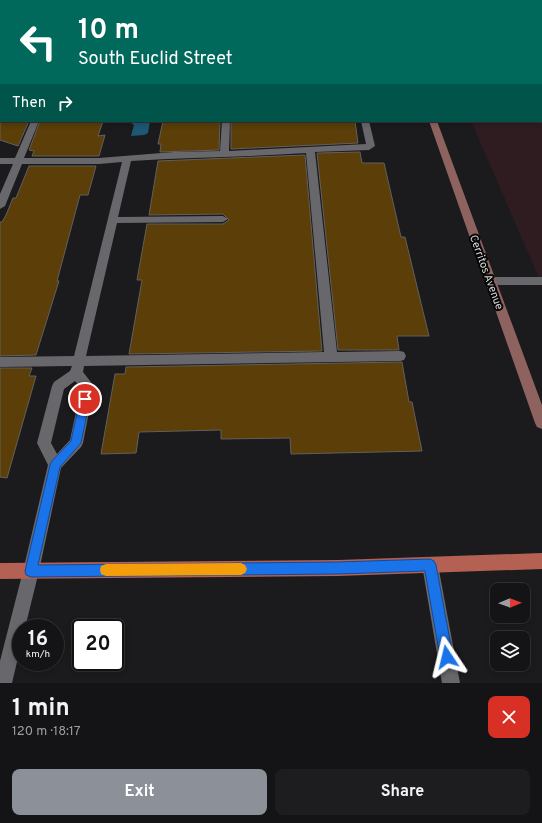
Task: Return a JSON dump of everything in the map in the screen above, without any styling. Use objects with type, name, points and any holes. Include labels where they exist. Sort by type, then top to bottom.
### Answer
[{"type":"main road","points":[[0,571],[338,568],[542,561]]},
{"type":"street","points":[[0,206],[35,122]]},
{"type":"street","points":[[224,154],[226,122]]},
{"type":"street","points":[[0,161],[83,161],[369,147],[371,146],[365,122]]},
{"type":"street","name":"Cerritos Avenue","points":[[433,122],[542,423]]},
{"type":"street","points":[[310,149],[331,357]]},
{"type":"street","points":[[55,465],[44,443],[58,386],[76,374],[80,361],[127,159]]},
{"type":"street","points":[[112,220],[223,219]]},
{"type":"street","points":[[491,281],[542,281]]},
{"type":"street","points":[[0,362],[400,356]]},
{"type":"street","points":[[3,683],[31,571],[55,465],[76,443],[88,386],[76,374]]},
{"type":"street","points":[[430,565],[451,683]]},
{"type":"shaded area","points":[[471,122],[542,122],[542,285]]},
{"type":"water","points":[[150,122],[148,133],[144,135],[131,136],[134,125],[131,123]]},
{"type":"building","points":[[0,122],[29,122],[18,146],[0,140]]},
{"type":"building","points":[[40,122],[103,122],[98,136],[105,135],[99,156],[32,156],[34,151],[29,150]]},
{"type":"building","points":[[163,122],[220,122],[219,150],[160,152],[161,144],[158,144]]},
{"type":"building","points":[[231,122],[355,122],[358,143],[231,149]]},
{"type":"building","points":[[360,152],[362,163],[384,163],[401,237],[405,237],[429,336],[397,336],[399,350],[338,350],[317,153]]},
{"type":"building","points":[[305,155],[322,351],[129,354],[142,280],[137,280],[147,224],[223,224],[229,220],[223,214],[149,215],[158,161]]},
{"type":"building","points":[[29,166],[96,166],[88,195],[80,195],[57,281],[59,281],[36,355],[0,356],[0,222],[2,222],[6,215],[13,198],[16,198]]},
{"type":"building","points":[[402,362],[409,402],[412,402],[422,451],[291,454],[290,438],[221,439],[221,430],[139,432],[136,453],[101,454],[115,374],[125,374],[126,367]]},
{"type":"building","points":[[0,368],[32,368],[29,376],[36,376],[7,478],[0,477]]},
{"type":"slow traffic","points":[[106,570],[241,569]]},
{"type":"route","points":[[85,399],[76,443],[55,465],[31,571],[338,568],[430,565],[447,657]]}]
